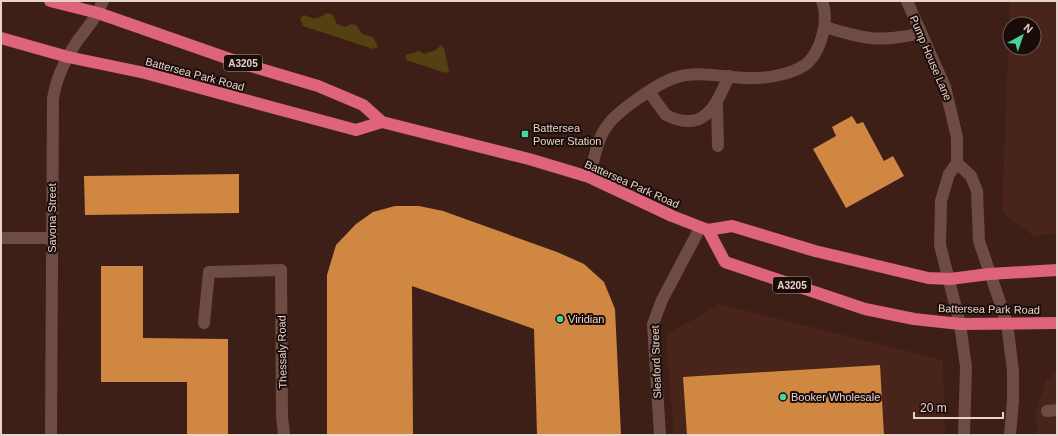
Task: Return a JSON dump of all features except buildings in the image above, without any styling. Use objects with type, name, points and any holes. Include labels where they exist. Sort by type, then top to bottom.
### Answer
[{"type":"highway","name":"Battersea Park Road","points":[[50,1],[98,13],[244,64],[318,86],[363,105],[382,122],[529,159],[589,177],[704,229],[726,262],[865,309],[919,320],[960,324],[1057,323]]},
{"type":"highway","name":"Battersea Park Road","points":[[1,38],[68,56],[145,73],[356,130],[382,122]]},
{"type":"highway","points":[[704,229],[732,226],[875,267],[928,278],[950,279],[989,274],[1057,270]]},
{"type":"street","name":"Savona Street","points":[[51,435],[53,99],[56,83],[68,56],[98,13],[103,1]]},
{"type":"street","points":[[589,177],[607,126],[628,107],[668,81],[693,74],[762,78],[785,73],[805,65],[814,56],[825,27],[824,6],[822,1]]},
{"type":"street","name":"Pump House Lane","points":[[907,1],[945,87],[957,137],[957,163]]},
{"type":"street","points":[[825,27],[872,40],[900,38],[921,33]]},
{"type":"street","points":[[649,92],[666,116],[688,122],[704,116],[717,104],[729,76]]},
{"type":"street","points":[[717,104],[718,146]]},
{"type":"street","points":[[964,435],[966,367],[960,324],[950,279],[940,245],[943,190],[949,174],[957,163],[971,176],[977,191],[979,241],[989,274],[1007,323],[1013,378],[1013,401],[1010,435]]},
{"type":"street","name":"Sleaford Street","points":[[660,435],[653,324],[662,300],[704,229]]},
{"type":"street","points":[[1,238],[52,238]]},
{"type":"street","name":"Thessaly Road","points":[[204,323],[209,272],[281,270],[282,416],[284,435]]},
{"type":"shaded area","points":[[1010,1],[1057,1],[1057,233],[1033,236],[1002,212],[1008,56],[1042,56],[1042,16],[1009,16]]},
{"type":"shaded area","points":[[326,13],[332,14],[337,24],[345,27],[352,24],[356,25],[362,34],[373,37],[378,47],[373,49],[303,26],[300,18],[304,15],[318,18]]},
{"type":"shaded area","points":[[441,45],[444,48],[449,71],[446,73],[406,60],[406,55],[419,51],[424,54],[436,50]]},
{"type":"shaded area","points":[[720,304],[943,360],[945,435],[674,435],[666,335]]},
{"type":"shaded area","points":[[1057,371],[1057,435],[1037,435],[1036,409],[1046,381]]},
{"type":"place","name":"Battersea Power Station","points":[[525,134]]},
{"type":"place","name":"Viridian","points":[[560,319]]},
{"type":"place","name":"Booker Wholesale","points":[[783,397]]}]
